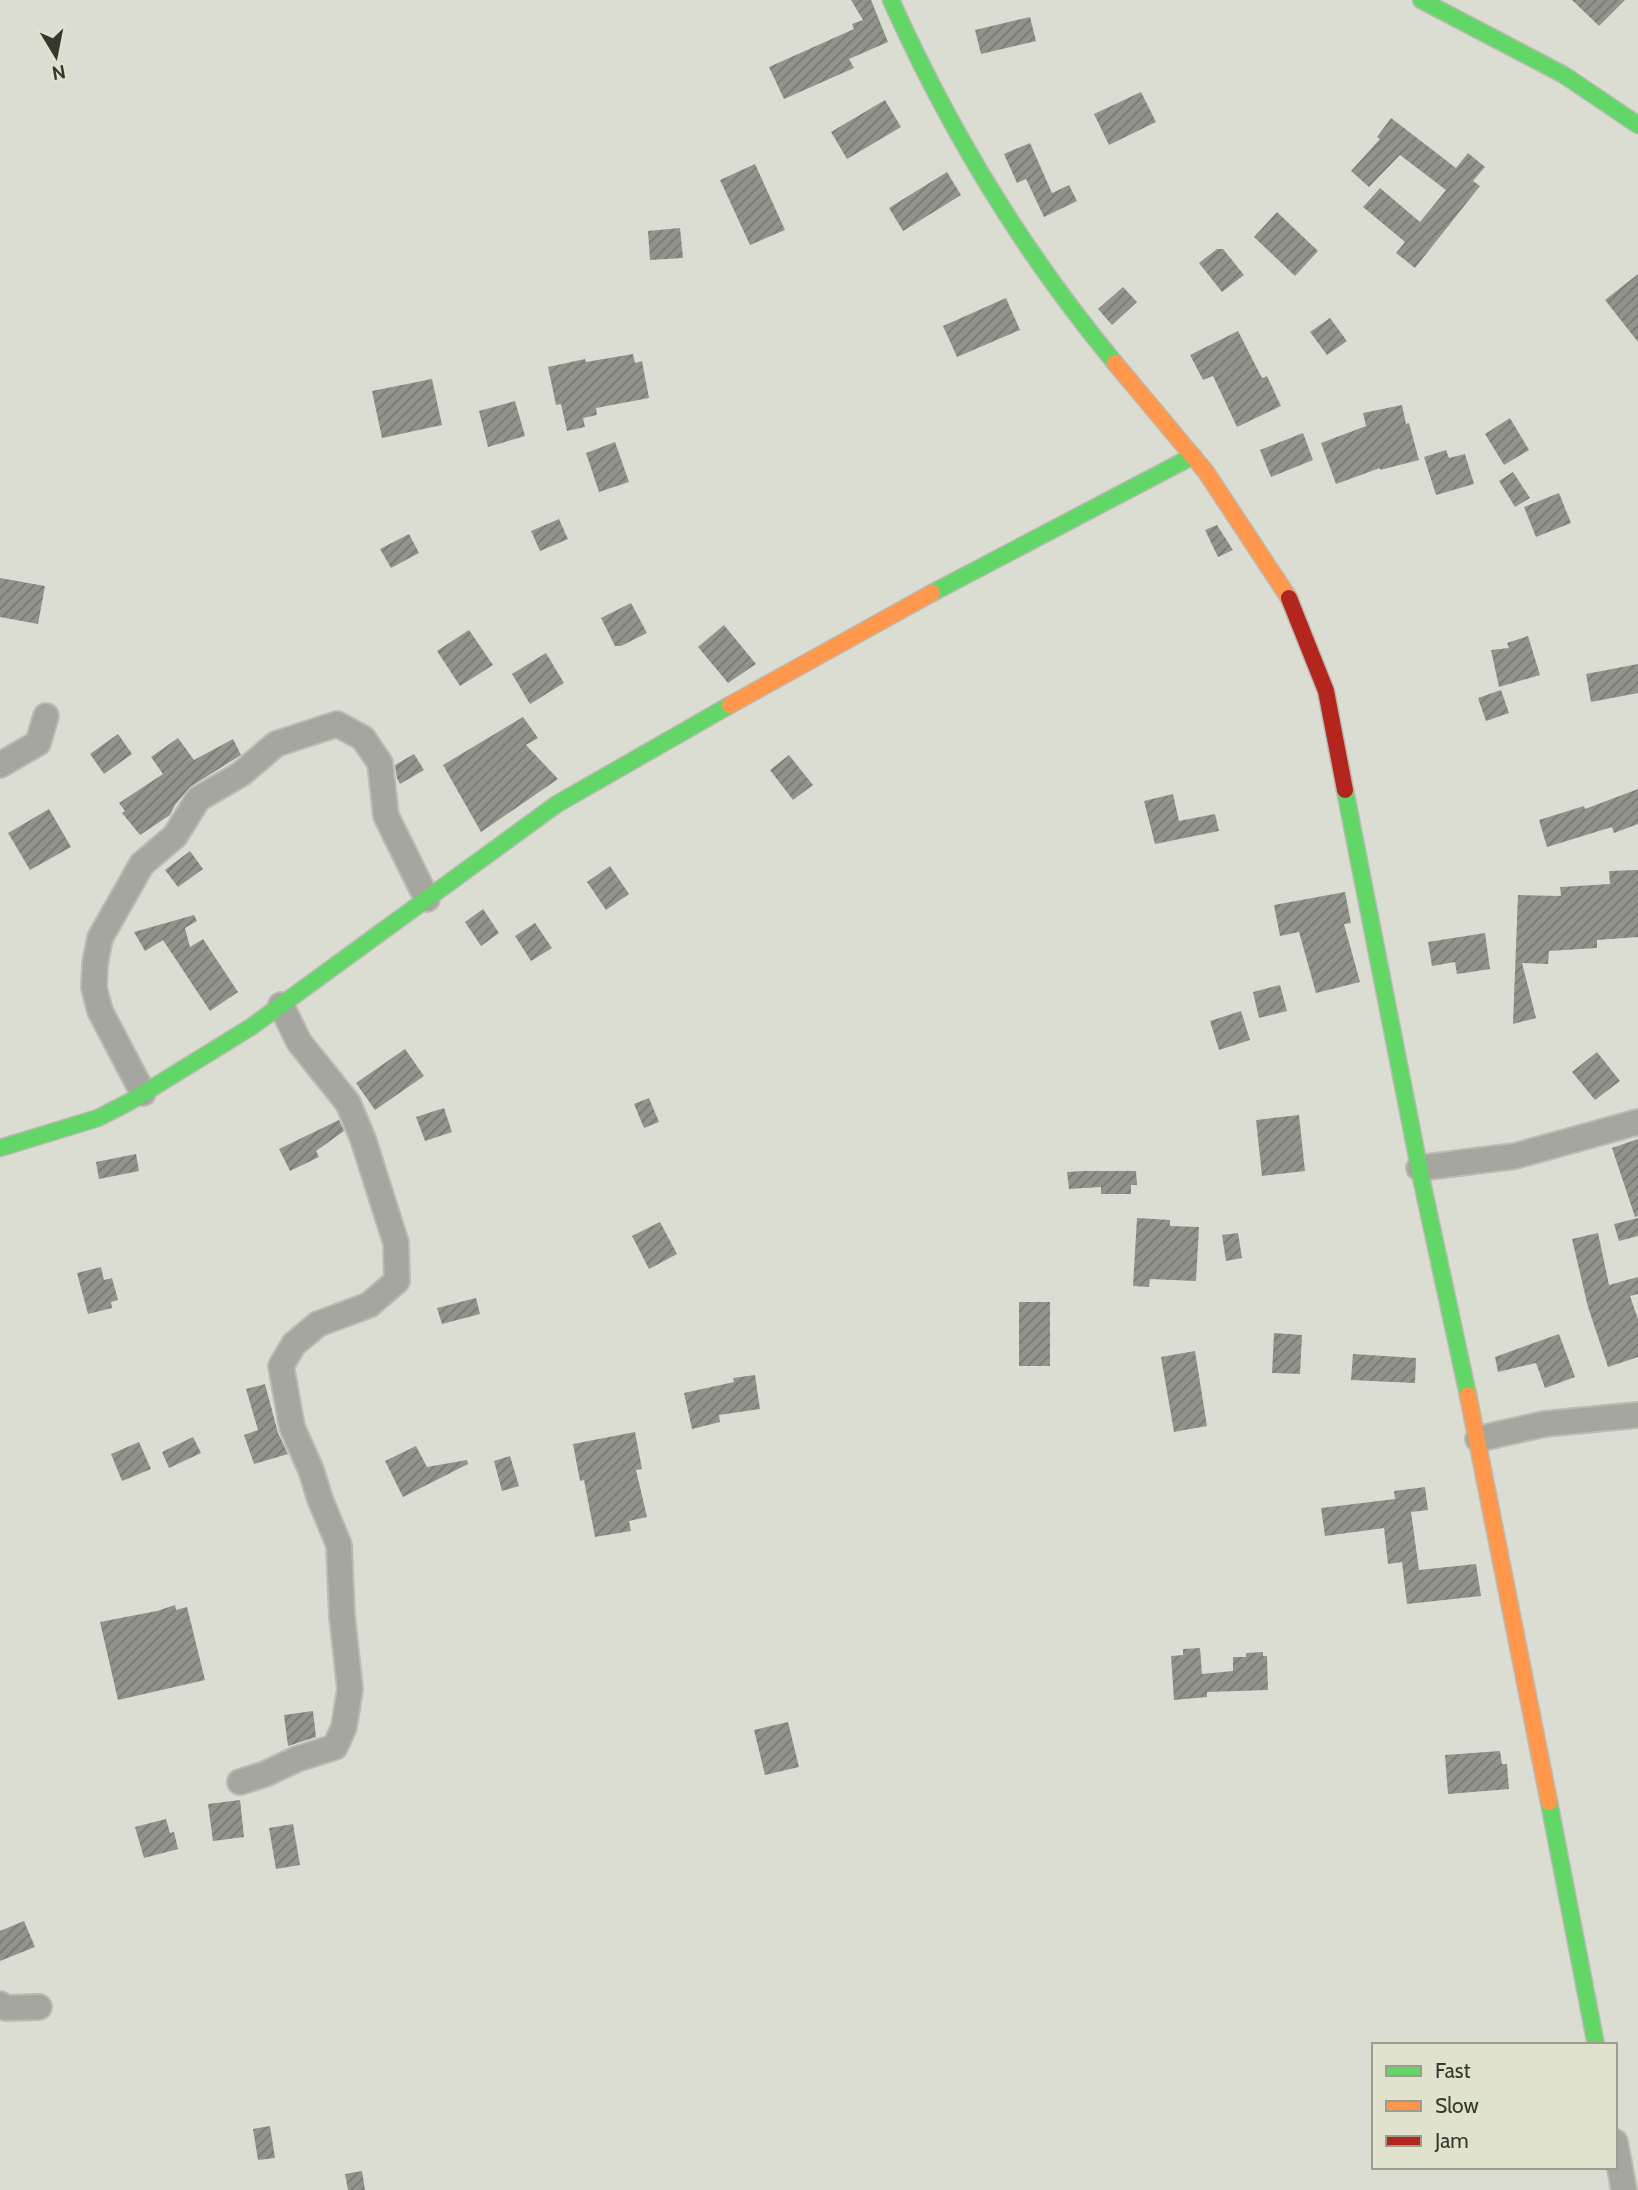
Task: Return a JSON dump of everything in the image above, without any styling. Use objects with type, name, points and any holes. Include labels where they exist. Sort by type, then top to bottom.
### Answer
[{"type":"street","points":[[891,0],[920,65],[1023,242],[1098,342],[1206,472],[1288,596],[1326,691],[1419,1168],[1478,1439],[1596,2043]]},
{"type":"street","points":[[1421,0],[1564,75],[1638,125]]},
{"type":"street","points":[[0,1148],[98,1118],[143,1093],[209,1054],[281,1004],[557,804],[891,614],[1193,457]]},
{"type":"street","points":[[0,765],[38,743],[46,716]]},
{"type":"street","points":[[143,1093],[100,1010],[94,988],[100,938],[142,864],[175,836],[198,799],[240,774],[276,744],[337,724],[363,738],[380,763],[386,816],[427,899]]},
{"type":"street","points":[[240,1782],[335,1747],[344,1727],[350,1689],[342,1616],[339,1545],[292,1427],[281,1366],[294,1344],[318,1324],[369,1305],[397,1281],[396,1243],[363,1139],[348,1103],[299,1042],[281,1004]]},
{"type":"street","points":[[1419,1168],[1515,1156],[1638,1122]]},
{"type":"street","points":[[1478,1439],[1544,1424],[1638,1415]]},
{"type":"street","points":[[0,2004],[6,2008],[39,2007]]},
{"type":"street","points":[[1617,2152],[1625,2190]]},
{"type":"building","points":[[851,0],[871,0],[888,42],[849,59],[854,68],[784,99],[769,67],[854,29],[852,24],[863,20]]},
{"type":"building","points":[[1572,0],[1625,0],[1599,26]]},
{"type":"building","points":[[1030,17],[1036,41],[981,54],[975,30]]},
{"type":"building","points":[[1141,92],[1156,122],[1109,145],[1094,114]]},
{"type":"building","points":[[885,100],[901,127],[847,159],[831,132]]},
{"type":"building","points":[[1391,118],[1456,168],[1468,153],[1485,167],[1473,181],[1480,186],[1415,268],[1396,253],[1405,242],[1363,207],[1380,188],[1420,222],[1446,190],[1400,155],[1369,187],[1351,171],[1380,139],[1377,137]]},
{"type":"building","points":[[1030,143],[1052,193],[1069,185],[1077,201],[1044,217],[1026,179],[1017,183],[1004,154]]},
{"type":"building","points":[[755,164],[785,230],[750,245],[720,180]]},
{"type":"building","points":[[947,172],[961,195],[903,231],[889,208]]},
{"type":"building","points":[[1277,212],[1318,251],[1295,276],[1254,237]]},
{"type":"building","points":[[680,228],[683,258],[650,260],[648,231]]},
{"type":"building","points":[[1217,249],[1223,249],[1244,275],[1222,292],[1199,263]]},
{"type":"building","points":[[1638,274],[1638,342],[1605,300]]},
{"type":"building","points":[[1123,287],[1137,302],[1112,325],[1098,309]]},
{"type":"building","points":[[1006,298],[1020,330],[957,357],[943,326]]},
{"type":"building","points":[[1330,318],[1347,341],[1327,355],[1310,332]]},
{"type":"building","points":[[1238,331],[1262,378],[1267,376],[1281,406],[1237,427],[1213,376],[1203,380],[1190,355]]},
{"type":"building","points":[[633,354],[635,363],[642,361],[649,398],[596,408],[597,415],[583,418],[585,427],[567,431],[561,404],[556,405],[548,367],[585,359],[586,362]]},
{"type":"building","points":[[432,379],[442,425],[382,438],[372,391]]},
{"type":"building","points":[[515,401],[525,436],[488,447],[479,411]]},
{"type":"building","points":[[1402,405],[1419,460],[1380,468],[1336,484],[1321,443],[1366,426],[1363,413]]},
{"type":"building","points":[[1510,418],[1529,450],[1504,465],[1485,434]]},
{"type":"building","points":[[1303,433],[1313,460],[1271,477],[1260,450]]},
{"type":"building","points":[[615,442],[629,482],[599,492],[586,453]]},
{"type":"building","points":[[1446,450],[1449,458],[1465,454],[1474,484],[1436,495],[1424,457]]},
{"type":"building","points":[[1513,472],[1530,498],[1515,507],[1499,481]]},
{"type":"building","points":[[1559,493],[1571,523],[1536,537],[1524,507]]},
{"type":"building","points":[[559,519],[568,539],[540,551],[531,531]]},
{"type":"building","points":[[1217,525],[1233,550],[1218,557],[1205,530]]},
{"type":"building","points":[[409,534],[419,553],[391,568],[380,549]]},
{"type":"building","points":[[0,578],[45,586],[38,624],[0,617]]},
{"type":"building","points":[[631,603],[647,633],[621,646],[615,646],[601,618]]},
{"type":"building","points":[[724,625],[756,664],[728,683],[698,647]]},
{"type":"building","points":[[469,630],[493,665],[460,686],[437,651]]},
{"type":"building","points":[[1528,636],[1540,675],[1499,687],[1491,650],[1509,648],[1507,643]]},
{"type":"building","points":[[546,653],[564,683],[530,704],[512,674]]},
{"type":"building","points":[[1638,664],[1638,693],[1591,702],[1586,674]]},
{"type":"building","points":[[1501,690],[1509,713],[1486,721],[1478,698]]},
{"type":"building","points":[[523,717],[538,738],[526,745],[558,779],[481,832],[443,765]]},
{"type":"building","points":[[118,734],[132,754],[104,774],[90,754]]},
{"type":"building","points":[[178,738],[194,760],[233,739],[241,755],[190,787],[170,815],[140,835],[122,813],[125,811],[119,803],[163,774],[151,757]]},
{"type":"building","points":[[414,754],[424,770],[400,784],[395,765]]},
{"type":"building","points":[[789,755],[813,785],[793,800],[770,770]]},
{"type":"building","points":[[1638,789],[1638,824],[1614,833],[1612,827],[1547,847],[1539,820],[1584,806],[1585,809]]},
{"type":"building","points":[[1173,794],[1179,821],[1215,814],[1219,831],[1155,844],[1144,801]]},
{"type":"building","points":[[49,809],[71,847],[30,870],[8,833]]},
{"type":"building","points":[[190,851],[203,869],[178,887],[165,870]]},
{"type":"building","points":[[610,866],[629,894],[606,910],[587,882]]},
{"type":"building","points":[[1638,870],[1638,937],[1597,940],[1597,948],[1549,951],[1548,964],[1522,963],[1536,1018],[1513,1024],[1518,895],[1561,896],[1560,887],[1610,884],[1609,871]]},
{"type":"building","points":[[1345,892],[1351,923],[1344,924],[1360,982],[1316,993],[1299,932],[1280,936],[1274,905]]},
{"type":"building","points":[[483,909],[499,933],[481,946],[465,922]]},
{"type":"building","points":[[194,915],[197,921],[185,928],[190,947],[203,939],[238,992],[210,1011],[163,940],[145,951],[134,932]]},
{"type":"building","points":[[535,923],[552,948],[531,961],[515,936]]},
{"type":"building","points":[[1485,933],[1490,969],[1457,974],[1455,962],[1432,966],[1428,942]]},
{"type":"building","points":[[1280,985],[1287,1011],[1259,1018],[1253,992]]},
{"type":"building","points":[[1241,1011],[1250,1040],[1219,1050],[1210,1021]]},
{"type":"building","points":[[405,1049],[424,1076],[375,1110],[356,1083]]},
{"type":"building","points":[[1597,1052],[1620,1081],[1595,1100],[1572,1072]]},
{"type":"building","points":[[649,1098],[659,1122],[644,1128],[634,1104]]},
{"type":"building","points":[[444,1108],[452,1132],[425,1141],[416,1117]]},
{"type":"building","points":[[1299,1115],[1305,1171],[1262,1176],[1256,1120]]},
{"type":"building","points":[[339,1120],[344,1131],[316,1151],[319,1157],[290,1171],[279,1149]]},
{"type":"building","points":[[1638,1139],[1638,1216],[1635,1217],[1612,1148]]},
{"type":"building","points":[[136,1154],[139,1171],[99,1179],[96,1162]]},
{"type":"building","points":[[1136,1171],[1137,1185],[1131,1185],[1131,1194],[1101,1194],[1101,1187],[1069,1189],[1067,1172]]},
{"type":"building","points":[[1137,1218],[1170,1220],[1170,1226],[1199,1227],[1196,1281],[1150,1279],[1149,1287],[1133,1286]]},
{"type":"building","points":[[1638,1218],[1638,1236],[1619,1241],[1614,1224]]},
{"type":"building","points":[[660,1222],[677,1254],[649,1269],[632,1236]]},
{"type":"building","points":[[1238,1233],[1242,1258],[1226,1261],[1222,1235]]},
{"type":"building","points":[[1598,1233],[1609,1285],[1638,1277],[1638,1294],[1630,1296],[1638,1319],[1638,1357],[1608,1367],[1588,1307],[1572,1239]]},
{"type":"building","points":[[101,1267],[104,1280],[112,1278],[118,1300],[111,1302],[112,1308],[88,1314],[77,1273]]},
{"type":"building","points":[[476,1298],[480,1314],[442,1324],[437,1308]]},
{"type":"building","points":[[1019,1302],[1050,1302],[1050,1366],[1019,1366]]},
{"type":"building","points":[[1274,1333],[1302,1335],[1300,1374],[1272,1373]]},
{"type":"building","points":[[1559,1334],[1575,1377],[1545,1388],[1536,1363],[1498,1372],[1495,1357]]},
{"type":"building","points":[[1195,1351],[1207,1426],[1174,1432],[1161,1357]]},
{"type":"building","points":[[1353,1354],[1416,1358],[1415,1383],[1351,1380]]},
{"type":"building","points":[[755,1375],[760,1409],[719,1415],[720,1422],[692,1429],[684,1393],[734,1382],[733,1378]]},
{"type":"building","points":[[265,1384],[278,1433],[288,1454],[254,1464],[244,1435],[258,1430],[246,1389]]},
{"type":"building","points":[[635,1432],[642,1469],[636,1470],[647,1517],[629,1521],[631,1531],[595,1537],[584,1480],[580,1481],[573,1444]]},
{"type":"building","points":[[193,1437],[201,1453],[169,1468],[162,1452]]},
{"type":"building","points":[[139,1442],[151,1469],[122,1481],[111,1454]]},
{"type":"building","points":[[416,1446],[427,1467],[467,1460],[468,1464],[403,1497],[385,1461]]},
{"type":"building","points":[[510,1456],[519,1486],[502,1491],[494,1461]]},
{"type":"building","points":[[1425,1487],[1428,1510],[1411,1512],[1419,1570],[1476,1564],[1481,1596],[1407,1604],[1402,1562],[1388,1564],[1384,1528],[1325,1536],[1321,1508],[1395,1499],[1394,1491]]},
{"type":"building","points":[[175,1605],[176,1610],[187,1607],[205,1680],[118,1700],[100,1622]]},
{"type":"building","points":[[1200,1648],[1202,1674],[1233,1671],[1233,1657],[1246,1657],[1246,1653],[1263,1652],[1263,1656],[1267,1656],[1268,1690],[1207,1692],[1207,1697],[1174,1700],[1171,1656],[1183,1655],[1183,1649]]},
{"type":"building","points":[[313,1711],[316,1737],[288,1746],[284,1715]]},
{"type":"building","points":[[788,1722],[799,1767],[765,1775],[754,1730]]},
{"type":"building","points":[[1500,1751],[1502,1764],[1507,1764],[1509,1789],[1448,1794],[1445,1755]]},
{"type":"building","points":[[240,1800],[244,1837],[213,1841],[208,1804]]},
{"type":"building","points":[[166,1819],[170,1833],[174,1832],[178,1849],[144,1858],[135,1827]]},
{"type":"building","points":[[293,1824],[300,1865],[276,1869],[269,1828]]},
{"type":"building","points":[[24,1921],[35,1947],[0,1961],[0,1931]]},
{"type":"building","points":[[270,2126],[275,2158],[258,2160],[253,2129]]},
{"type":"building","points":[[362,2171],[365,2190],[348,2190],[345,2174]]},
{"type":"traffic: fast","points":[[891,0],[938,96],[991,189],[1050,278],[1115,363]]},
{"type":"traffic: fast","points":[[1421,0],[1564,75],[1638,125]]},
{"type":"traffic: fast","points":[[932,593],[1193,456]]},
{"type":"traffic: fast","points":[[0,1148],[98,1118],[131,1101],[251,1027],[557,804],[730,705]]},
{"type":"traffic: fast","points":[[1345,790],[1422,1182],[1468,1395]]},
{"type":"traffic: fast","points":[[1549,1802],[1596,2043]]},
{"type":"traffic: slow","points":[[1115,363],[1206,472],[1289,598]]},
{"type":"traffic: slow","points":[[730,705],[932,593]]},
{"type":"traffic: slow","points":[[1468,1395],[1549,1802]]},
{"type":"traffic: jam","points":[[1289,598],[1326,691],[1345,790]]}]
